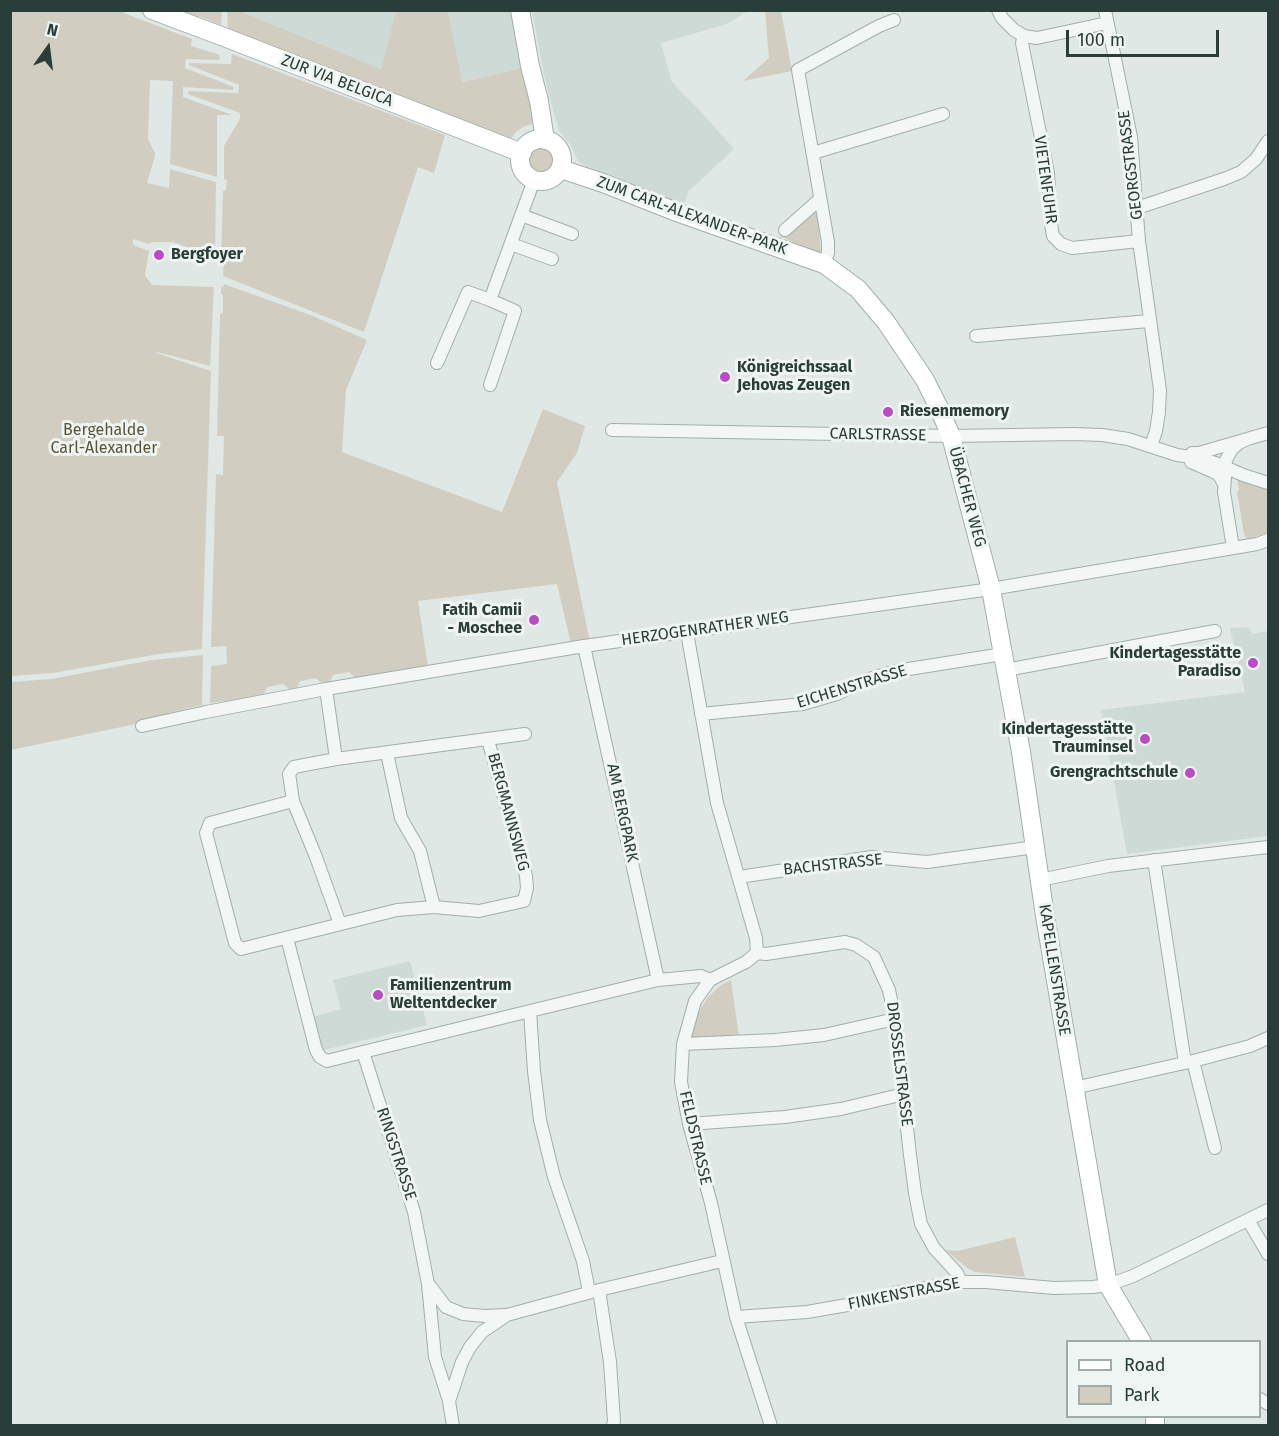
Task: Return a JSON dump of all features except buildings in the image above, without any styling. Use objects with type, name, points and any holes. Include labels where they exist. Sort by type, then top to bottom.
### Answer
[{"type":"street","name":"ZUR VIA BELGICA","points":[[152,10],[522,153]]},
{"type":"street","points":[[520,10],[545,140]]},
{"type":"street","points":[[998,10],[1002,18],[1014,30],[1024,36],[1037,38],[1106,17]]},
{"type":"street","name":"GEORGSTRASSE","points":[[1106,17],[1131,137],[1139,241],[1160,390],[1156,431],[1151,446]]},
{"type":"street","points":[[824,264],[828,253],[828,242],[798,70],[894,20]]},
{"type":"street","name":"VIETENFUHR","points":[[1024,36],[1022,43],[1047,173],[1053,236],[1061,244],[1072,248],[1139,241]]},
{"type":"street","points":[[813,153],[943,114]]},
{"type":"street","points":[[545,140],[558,147],[562,161],[561,169],[556,175],[542,182],[528,177],[520,159],[525,147],[531,142],[545,140]]},
{"type":"street","points":[[1137,208],[1224,180],[1241,172],[1256,159],[1269,141]]},
{"type":"street","name":"ZUM CARL-ALEXANDER-PARK","points":[[561,169],[824,264]]},
{"type":"street","points":[[490,300],[534,180]]},
{"type":"street","points":[[785,230],[820,199]]},
{"type":"street","points":[[521,215],[572,234]]},
{"type":"street","points":[[511,244],[552,259]]},
{"type":"street","name":"ÜBACHER WEG","points":[[824,264],[858,289],[886,322],[925,380],[951,436],[991,589]]},
{"type":"street","points":[[437,363],[468,292],[490,300],[514,311],[490,385]]},
{"type":"street","points":[[976,336],[1149,321]]},
{"type":"street","name":"CARLSTRASSE","points":[[612,430],[951,436],[1074,434],[1111,436],[1200,458],[1269,483]]},
{"type":"street","points":[[1177,454],[1199,453],[1269,433]]},
{"type":"street","points":[[1233,548],[1224,484],[1226,460],[1232,449],[1250,438]]},
{"type":"street","name":"CARLSTRASSE","points":[[1177,454],[1219,475],[1224,484]]},
{"type":"street","name":"HERZOGENRATHER WEG","points":[[142,726],[326,689],[584,646],[991,589],[1257,544],[1269,540]]},
{"type":"street","name":"KAPELLENSTRASSE","points":[[991,589],[1021,752],[1040,880],[1108,1285],[1141,1340]]},
{"type":"street","name":"EICHENSTRASSE","points":[[701,714],[803,704],[837,694],[896,671],[1004,662],[1215,631]]},
{"type":"street","points":[[286,938],[316,1050],[320,1057],[327,1061],[658,980],[701,976],[710,980],[746,962],[757,953],[756,938],[717,803],[687,632]]},
{"type":"street","name":"AM BERGPARK","points":[[584,646],[658,980]]},
{"type":"street","points":[[326,689],[336,759]]},
{"type":"street","name":"BERGMANNSWEG","points":[[340,924],[293,801],[289,774],[294,767],[336,759],[525,734]]},
{"type":"street","name":"BERGMANNSWEG","points":[[293,801],[210,823],[206,833],[235,943],[241,949],[397,910],[434,908],[479,912],[524,901],[527,888],[526,876],[488,740]]},
{"type":"street","points":[[387,753],[401,818],[420,851],[434,908]]},
{"type":"street","name":"BACHSTRASSE","points":[[739,877],[872,857],[927,862],[1035,847]]},
{"type":"street","points":[[1040,880],[1108,866],[1269,847]]},
{"type":"street","points":[[1154,860],[1189,1062],[1215,1148]]},
{"type":"street","name":"DROSSELSTRASSE","points":[[757,953],[766,954],[845,942],[856,945],[874,957],[889,990],[895,1019],[915,1193],[921,1224],[934,1248],[957,1273],[961,1282]]},
{"type":"street","name":"FELDSTRASSE","points":[[710,980],[695,1001],[683,1044],[681,1082],[736,1317],[771,1425]]},
{"type":"street","points":[[530,1011],[540,1120],[554,1177],[594,1291],[610,1362],[613,1425]]},
{"type":"street","points":[[683,1044],[775,1040],[824,1035],[895,1019]]},
{"type":"street","points":[[1074,1088],[1189,1062],[1250,1046],[1269,1038]]},
{"type":"street","name":"RINGSTRASSE","points":[[363,1052],[414,1212],[429,1284],[435,1357],[449,1401],[453,1425]]},
{"type":"street","points":[[689,1124],[785,1117],[841,1109],[904,1094]]},
{"type":"street","name":"FINKENSTRASSE","points":[[736,1317],[807,1312],[853,1304],[895,1293],[961,1282],[1054,1288],[1108,1285],[1132,1276],[1269,1210]]},
{"type":"street","points":[[1248,1220],[1269,1254]]},
{"type":"street","points":[[429,1284],[446,1307],[463,1314],[485,1317],[507,1315],[594,1291],[722,1261]]},
{"type":"street","points":[[449,1401],[462,1362],[470,1347],[482,1332],[507,1315]]},
{"type":"shaded area","points":[[240,11],[396,11],[381,69]]},
{"type":"shaded area","points":[[448,11],[512,11],[522,68],[461,82]]},
{"type":"shaded area","points":[[532,11],[748,11],[727,24],[661,43],[672,82],[734,149],[688,192],[684,205],[589,168],[578,161],[570,144],[559,131],[544,75]]},
{"type":"shaded area","name":"Grengrachtschule","points":[[1249,627],[1252,634],[1268,631],[1268,836],[1127,854],[1101,710],[1245,692],[1230,628]]},
{"type":"shaded area","name":"Familienzentrum Weltentdecker","points":[[410,961],[427,1025],[320,1051],[312,1017],[341,1009],[333,980]]},
{"type":"green space","name":"Bergehalde Carl-Alexander","points":[[11,10],[123,11],[192,39],[191,46],[220,55],[219,60],[186,59],[185,68],[234,87],[233,90],[183,87],[183,97],[232,115],[217,115],[217,177],[170,164],[173,81],[150,80],[148,139],[155,156],[147,183],[169,188],[170,169],[216,182],[215,258],[173,242],[151,242],[149,244],[133,239],[133,245],[149,251],[145,275],[152,285],[214,287],[210,366],[156,353],[211,371],[202,649],[159,654],[53,673],[11,676]]},
{"type":"green space","points":[[174,11],[222,11],[221,25],[199,16],[197,19]]},
{"type":"green space","points":[[227,11],[240,11],[381,69],[396,11],[448,11],[462,82],[522,68],[512,11],[535,123],[523,127],[509,140],[228,31]]},
{"type":"green space","points":[[765,11],[781,11],[792,71],[743,81],[769,58]]},
{"type":"green space","points":[[232,54],[445,135],[434,173],[418,167],[364,332],[223,276],[224,263],[221,261],[223,191],[226,190],[227,180],[224,179],[224,146],[240,119],[240,113],[188,94],[188,91],[238,93],[239,85],[189,65],[189,63],[231,64]]},
{"type":"green space","points":[[542,144],[548,145],[556,153],[556,165],[548,173],[542,174],[536,173],[528,165],[527,159],[528,153],[536,145]]},
{"type":"green space","points":[[817,203],[821,256],[780,236]]},
{"type":"green space","points":[[224,284],[313,316],[367,340],[346,390],[342,452],[502,512],[543,409],[585,426],[577,453],[557,482],[590,642],[571,644],[557,584],[418,601],[428,667],[357,679],[349,672],[333,675],[329,684],[324,685],[316,678],[300,681],[296,690],[291,691],[283,684],[267,687],[263,696],[225,705],[224,701],[210,703],[211,666],[227,664],[226,646],[211,647],[216,474],[223,475],[224,436],[217,436],[220,314],[223,313],[221,287]]},
{"type":"green space","points":[[1237,479],[1268,489],[1268,533],[1247,539],[1244,534]]},
{"type":"green space","points":[[203,655],[202,705],[131,725],[11,750],[11,682],[51,679],[152,660]]},
{"type":"green space","points":[[731,980],[739,1037],[692,1038],[698,1013],[708,997],[721,985]]},
{"type":"green space","points":[[1015,1237],[1025,1277],[975,1272],[946,1250],[958,1251]]},
{"type":"place","name":"Bergfoyer","points":[[159,255]]},
{"type":"place","name":"Königreichssaal Jehovas Zeugen","points":[[725,377]]},
{"type":"place","name":"Riesenmemory","points":[[888,412]]},
{"type":"place","name":"Fatih Camii - Moschee","points":[[534,620]]},
{"type":"place","name":"Kindertagesstätte Paradiso","points":[[1253,663]]},
{"type":"place","name":"Kindertagesstätte Trauminsel","points":[[1145,739]]},
{"type":"place","name":"Grengrachtschule","points":[[1190,773]]},
{"type":"place","name":"Familienzentrum Weltentdecker","points":[[378,995]]}]
